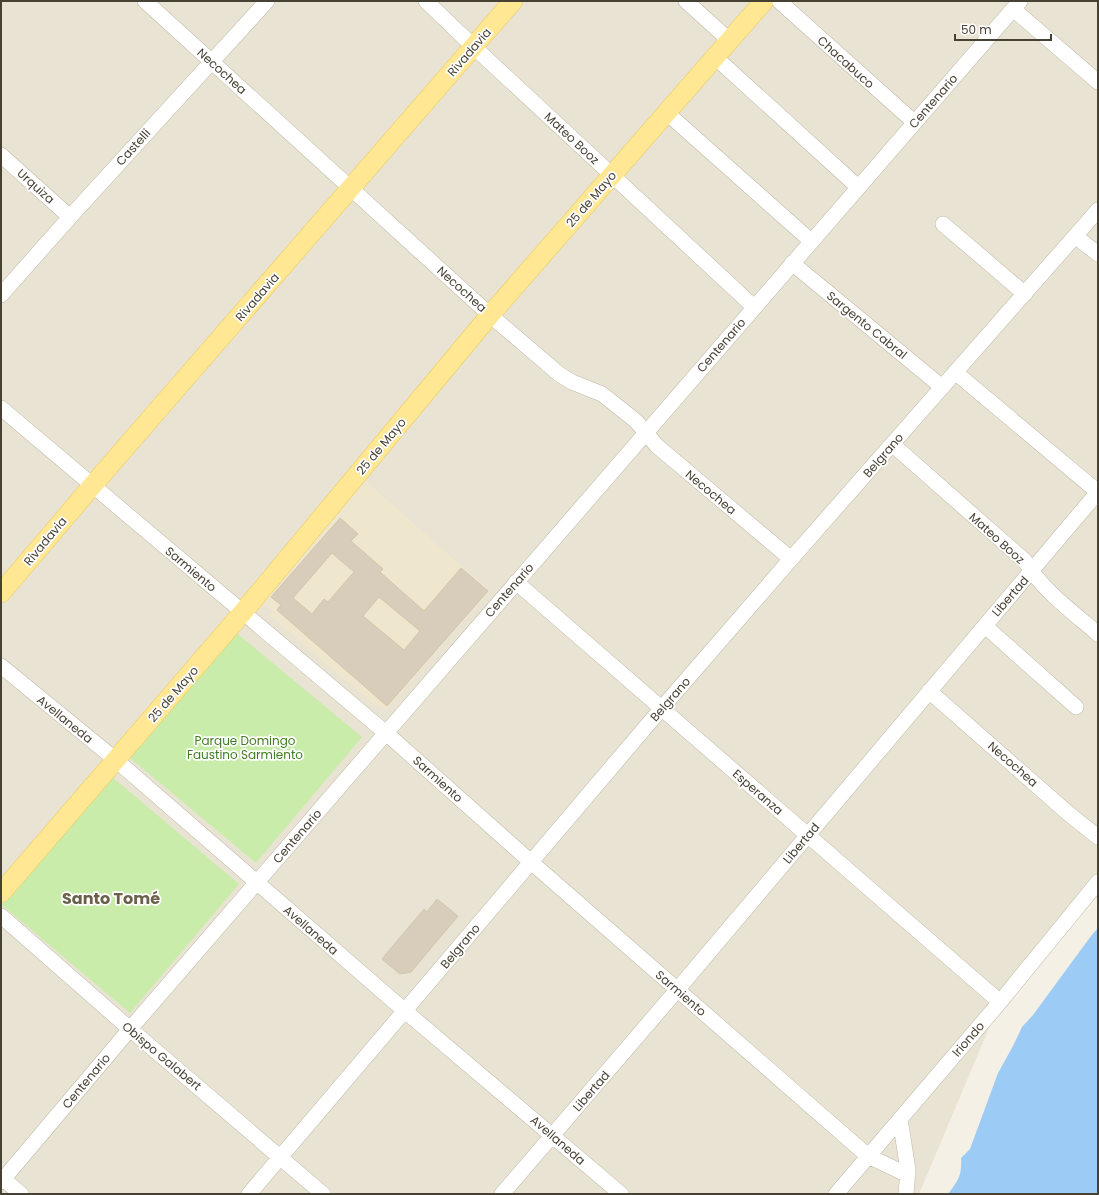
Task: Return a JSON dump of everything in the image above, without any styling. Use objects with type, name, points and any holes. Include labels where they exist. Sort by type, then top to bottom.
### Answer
[{"type":"main road","name":"Rivadavia","points":[[1,593],[513,1]]},
{"type":"main road","name":"25 de Mayo","points":[[1,893],[243,612],[490,315],[764,1]]},
{"type":"street","name":"Necochea","points":[[146,1],[211,62],[490,315],[559,374],[572,382],[602,394],[636,421],[656,446],[791,559]]},
{"type":"street","name":"Castelli","points":[[1,295],[267,1]]},
{"type":"street","name":"Mateo Booz","points":[[426,1],[754,307]]},
{"type":"street","points":[[686,1],[730,41]]},
{"type":"street","name":"Chacabuco","points":[[778,1],[914,122]]},
{"type":"street","points":[[1016,5],[1098,82]]},
{"type":"street","name":"Centenario","points":[[2,1180],[130,1029],[1016,5]]},
{"type":"street","points":[[715,57],[858,187]]},
{"type":"street","points":[[667,113],[811,241]]},
{"type":"street","name":"Urquiza","points":[[1,155],[70,217]]},
{"type":"street","name":"Belgrano","points":[[249,1194],[661,709],[1098,210]]},
{"type":"street","points":[[943,224],[1025,294]]},
{"type":"street","points":[[1075,236],[1098,254]]},
{"type":"street","name":"Sargento Cabral","points":[[792,263],[942,387]]},
{"type":"street","points":[[955,372],[1098,492]]},
{"type":"street","name":"Sarmiento","points":[[1,408],[386,733],[531,862],[868,1156],[908,1175]]},
{"type":"street","name":"Mateo Booz","points":[[892,444],[1025,561],[1031,572],[1098,634]]},
{"type":"street","name":"Libertad","points":[[502,1194],[678,990],[1098,492]]},
{"type":"street","name":"Esperanza","points":[[516,582],[1000,1002]]},
{"type":"street","points":[[984,626],[1076,707]]},
{"type":"street","name":"Avellaneda","points":[[1,666],[116,760],[256,883],[621,1194]]},
{"type":"street","name":"Necochea","points":[[929,691],[1069,814],[1098,837]]},
{"type":"street","name":"Iriondo","points":[[836,1194],[1000,1002],[1098,882]]},
{"type":"street","name":"Obispo Galabert","points":[[1,916],[130,1029],[323,1194]]},
{"type":"street","points":[[900,1119],[908,1175],[906,1194]]},
{"type":"street","points":[[2,1180],[21,1194]]},
{"type":"shaded area","points":[[1,1],[1098,1],[1098,876],[1000,1002],[919,1194],[1,1194]]},
{"type":"shaded area","points":[[366,481],[490,591],[387,709],[374,705],[269,615],[272,611],[261,602]]},
{"type":"green space","name":"Parque Domingo Faustino Sarmiento","points":[[234,631],[362,737],[256,863],[129,757]]},
{"type":"green space","points":[[111,776],[239,884],[130,1013],[2,905]]},
{"type":"water","points":[[1098,928],[1098,1194],[948,1194],[959,1178],[961,1158],[970,1149],[998,1073],[1022,1027],[1033,1015]]},
{"type":"building","points":[[340,518],[358,534],[351,541],[383,569],[380,572],[424,611],[461,568],[488,591],[387,706],[277,610],[281,605],[271,597]],"holes":[[[332,553],[354,572],[328,602],[324,599],[312,614],[293,598]],[[379,597],[420,631],[404,650],[363,616]]]},
{"type":"building","points":[[437,899],[458,916],[411,972],[400,974],[382,959],[424,909],[427,912]]},
{"type":"district","name":"Santo Tomé","points":[[111,898]]}]
